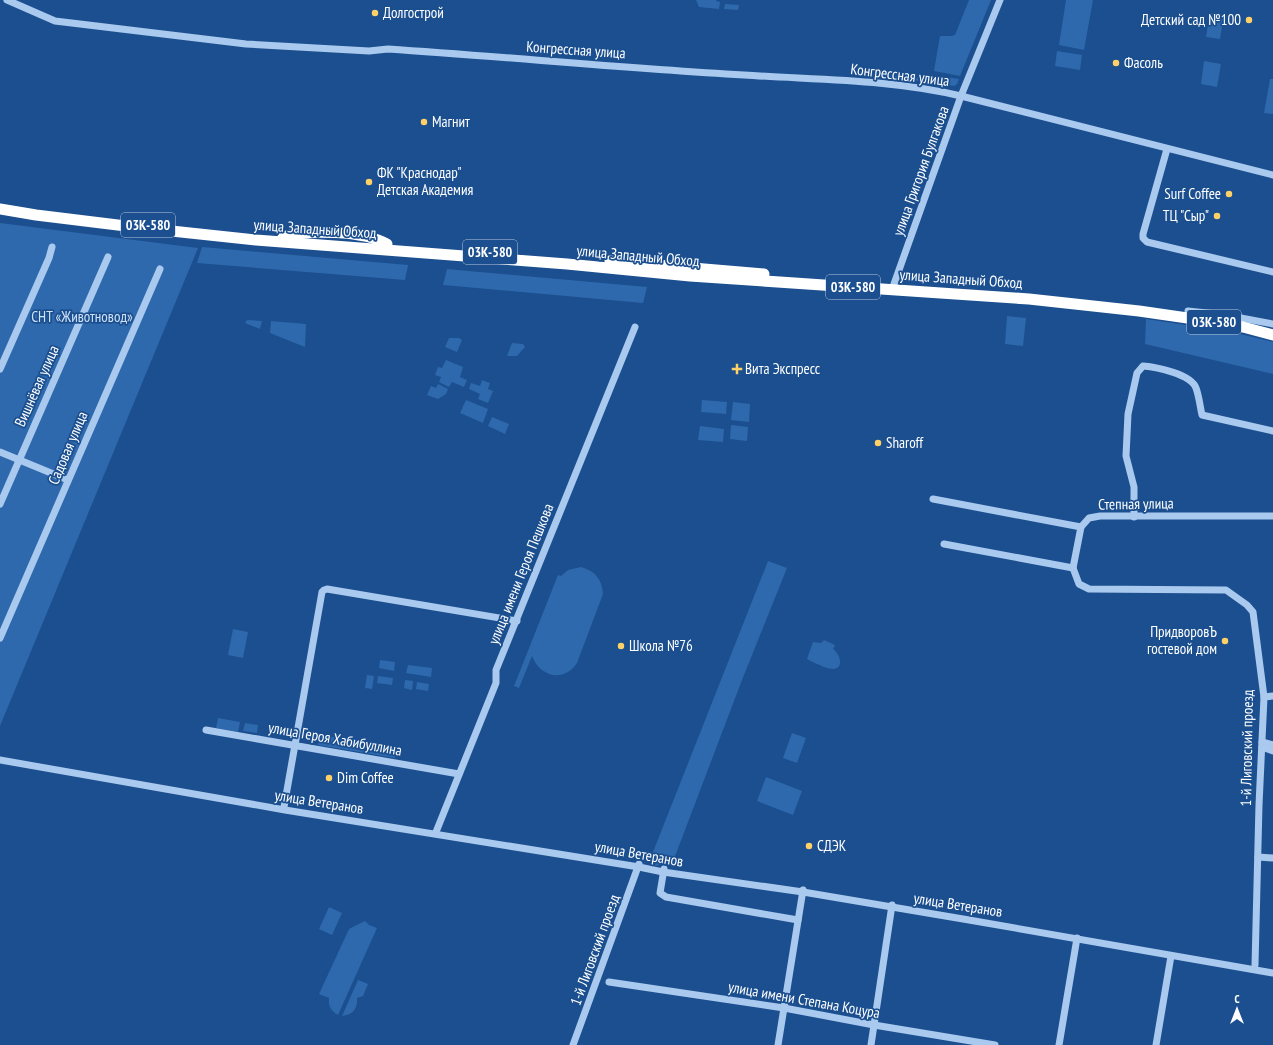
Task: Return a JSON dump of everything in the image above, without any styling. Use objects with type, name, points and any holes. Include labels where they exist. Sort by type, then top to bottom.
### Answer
[{"type":"highway","name":"улица Западный Обход","points":[[0,204],[36,211],[134,223],[283,237],[1069,298],[1188,311],[1273,328]]},
{"type":"highway","name":"улица Западный Обход","points":[[0,209],[51,217],[219,236],[690,276],[1029,299],[1139,311],[1215,322],[1243,327],[1273,335]]},
{"type":"street","name":"Конгрессная улица","points":[[7,0],[55,20],[246,44],[369,51],[388,49],[743,75],[882,82],[961,96],[1273,175]]},
{"type":"street","name":"улица Григория Булгакова","points":[[894,284],[961,96],[1000,0]]},
{"type":"street","points":[[1167,149],[1143,238],[1147,242],[1273,272]]},
{"type":"street","points":[[0,369],[49,258],[52,247]]},
{"type":"street","name":"Вишнёвая улица","points":[[0,504],[108,258]]},
{"type":"street","name":"Садовая улица","points":[[0,638],[160,269]]},
{"type":"street","points":[[1188,311],[1225,315],[1273,324]]},
{"type":"street","name":"улица имени Героя Пешкова","points":[[436,832],[496,683],[496,670],[635,327]]},
{"type":"street","points":[[1134,517],[1134,487],[1126,456],[1128,414],[1137,373],[1143,366],[1156,367],[1187,378],[1196,386],[1202,415],[1273,431]]},
{"type":"street","points":[[0,452],[68,480]]},
{"type":"street","name":"Степная улица","points":[[933,499],[1081,527],[1089,518],[1100,516],[1273,516]]},
{"type":"street","points":[[944,544],[1073,568],[1081,527]]},
{"type":"street","name":"1-й Лиговский проезд","points":[[1073,568],[1079,584],[1089,589],[1226,590],[1247,605],[1253,612],[1264,697],[1255,965]]},
{"type":"street","points":[[284,807],[322,592],[324,590],[327,589],[516,621]]},
{"type":"street","points":[[1264,697],[1273,696]]},
{"type":"street","name":"улица Героя Хабибуллина","points":[[206,730],[459,774]]},
{"type":"street","points":[[1262,745],[1273,745]]},
{"type":"street","points":[[1262,745],[1273,751]]},
{"type":"street","name":"улица Ветеранов","points":[[0,759],[664,870],[803,891],[1273,973]]},
{"type":"street","name":"улица Ветеранов","points":[[0,759],[284,810],[639,865]]},
{"type":"street","points":[[1258,856],[1273,858]]},
{"type":"street","name":"1-й Лиговский проезд","points":[[573,1045],[639,865]]},
{"type":"street","points":[[664,870],[660,893],[666,897],[798,920]]},
{"type":"street","points":[[778,1045],[803,891]]},
{"type":"street","points":[[871,1045],[892,906]]},
{"type":"street","name":"улица Ветеранов","points":[[892,906],[1273,968]]},
{"type":"street","points":[[1058,1045],[1077,938]]},
{"type":"street","points":[[1156,1045],[1171,956]]},
{"type":"street","name":"улица имени Степана Коцура","points":[[609,982],[784,1008],[995,1045]]},
{"type":"green space","points":[[696,0],[716,0],[720,2],[719,9],[699,7]]},
{"type":"green space","points":[[969,0],[991,0],[960,76],[934,71],[940,36],[955,35]]},
{"type":"green space","points":[[1066,0],[1093,0],[1084,50],[1059,45]]},
{"type":"green space","points":[[725,4],[739,5],[738,10],[724,9]]},
{"type":"green space","points":[[1210,13],[1224,15],[1220,39],[1206,37]]},
{"type":"green space","points":[[1057,51],[1082,55],[1080,70],[1055,66]]},
{"type":"green space","points":[[1204,61],[1221,64],[1217,87],[1201,84]]},
{"type":"green space","points":[[886,74],[930,80],[939,76],[959,79],[957,84],[954,86],[885,76]]},
{"type":"green space","points":[[1270,79],[1273,79],[1273,114],[1264,113]]},
{"type":"green space","name":"СНТ «Животновод»","points":[[0,223],[198,248],[0,726]]},
{"type":"green space","points":[[202,247],[408,265],[405,280],[197,263]]},
{"type":"green space","points":[[447,269],[647,287],[643,303],[443,285]]},
{"type":"green space","points":[[1007,316],[1026,318],[1023,346],[1005,344]]},
{"type":"green space","points":[[1146,319],[1232,332],[1273,342],[1273,374],[1145,344]]},
{"type":"green space","points":[[247,320],[262,321],[260,329],[245,323]]},
{"type":"green space","points":[[271,321],[306,324],[305,347],[270,333]]},
{"type":"green space","points":[[449,338],[459,338],[462,340],[457,352],[445,347]]},
{"type":"green space","points":[[512,343],[523,344],[525,347],[517,356],[507,356]]},
{"type":"green space","points":[[446,360],[463,367],[460,377],[467,380],[464,387],[452,382],[449,387],[439,382],[441,377],[435,375],[438,367],[442,368]]},
{"type":"green space","points":[[482,380],[490,383],[488,389],[493,391],[488,403],[478,399],[480,394],[469,389],[471,383],[480,386]]},
{"type":"green space","points":[[438,384],[448,389],[446,394],[438,399],[427,395],[431,386],[436,388]]},
{"type":"green space","points":[[466,400],[488,409],[483,423],[460,413]]},
{"type":"green space","points":[[702,400],[727,402],[726,414],[701,412]]},
{"type":"green space","points":[[733,402],[750,404],[749,422],[731,420]]},
{"type":"green space","points":[[492,417],[509,424],[505,434],[488,426]]},
{"type":"green space","points":[[731,425],[748,427],[747,441],[730,439]]},
{"type":"green space","points":[[700,426],[724,429],[723,442],[698,440]]},
{"type":"green space","points":[[768,561],[787,568],[742,680],[674,859],[656,866],[651,857]]},
{"type":"green space","points":[[581,567],[597,576],[601,584],[603,594],[577,663],[566,673],[553,675],[546,673],[541,669],[532,656],[519,688],[514,686],[558,575],[561,576],[568,570]]},
{"type":"green space","points":[[233,629],[248,632],[243,658],[228,655]]},
{"type":"green space","points":[[824,640],[835,645],[833,649],[840,660],[837,668],[828,668],[807,659],[813,642],[821,643]]},
{"type":"green space","points":[[380,660],[395,662],[394,671],[379,668]]},
{"type":"green space","points":[[408,665],[432,668],[431,677],[406,673]]},
{"type":"green space","points":[[367,675],[374,676],[372,689],[365,688]]},
{"type":"green space","points":[[378,676],[393,678],[392,685],[377,683]]},
{"type":"green space","points":[[405,680],[413,681],[412,690],[404,688]]},
{"type":"green space","points":[[417,682],[429,684],[428,691],[416,689]]},
{"type":"green space","points":[[218,718],[240,722],[238,732],[216,728]]},
{"type":"green space","points":[[245,723],[258,725],[257,733],[243,731]]},
{"type":"green space","points":[[792,733],[806,738],[797,763],[783,758]]},
{"type":"green space","points":[[320,735],[397,748],[395,758],[318,745]]},
{"type":"green space","points":[[766,777],[802,791],[793,815],[757,801]]},
{"type":"green space","points":[[329,907],[342,913],[332,935],[319,929]]},
{"type":"green space","points":[[365,921],[369,925],[377,928],[338,1015],[330,1008],[329,998],[319,994],[349,929]]},
{"type":"green space","points":[[358,980],[368,984],[363,996],[357,998],[356,1008],[352,1013],[342,1016]]},
{"type":"place","name":"Долгострой","points":[[375,13]]},
{"type":"place","name":"Детский сад №100","points":[[1249,20]]},
{"type":"place","name":"Фасоль","points":[[1116,63]]},
{"type":"place","name":"Магнит","points":[[424,122]]},
{"type":"place","name":"ФК \"Краснодар\" Детская Академия","points":[[369,182]]},
{"type":"place","name":"Surf Coffee","points":[[1229,194]]},
{"type":"place","name":"ТЦ \"Сыр\"","points":[[1217,216]]},
{"type":"place","name":"Вита Экспресс","points":[[737,369]]},
{"type":"place","name":"Sharoff","points":[[878,443]]},
{"type":"place","name":"ПридворовЪ гостевой дом","points":[[1225,641]]},
{"type":"place","name":"Школа №76","points":[[621,646]]},
{"type":"place","name":"Dim Coffee","points":[[329,778]]},
{"type":"place","name":"СДЭК","points":[[809,846]]}]
